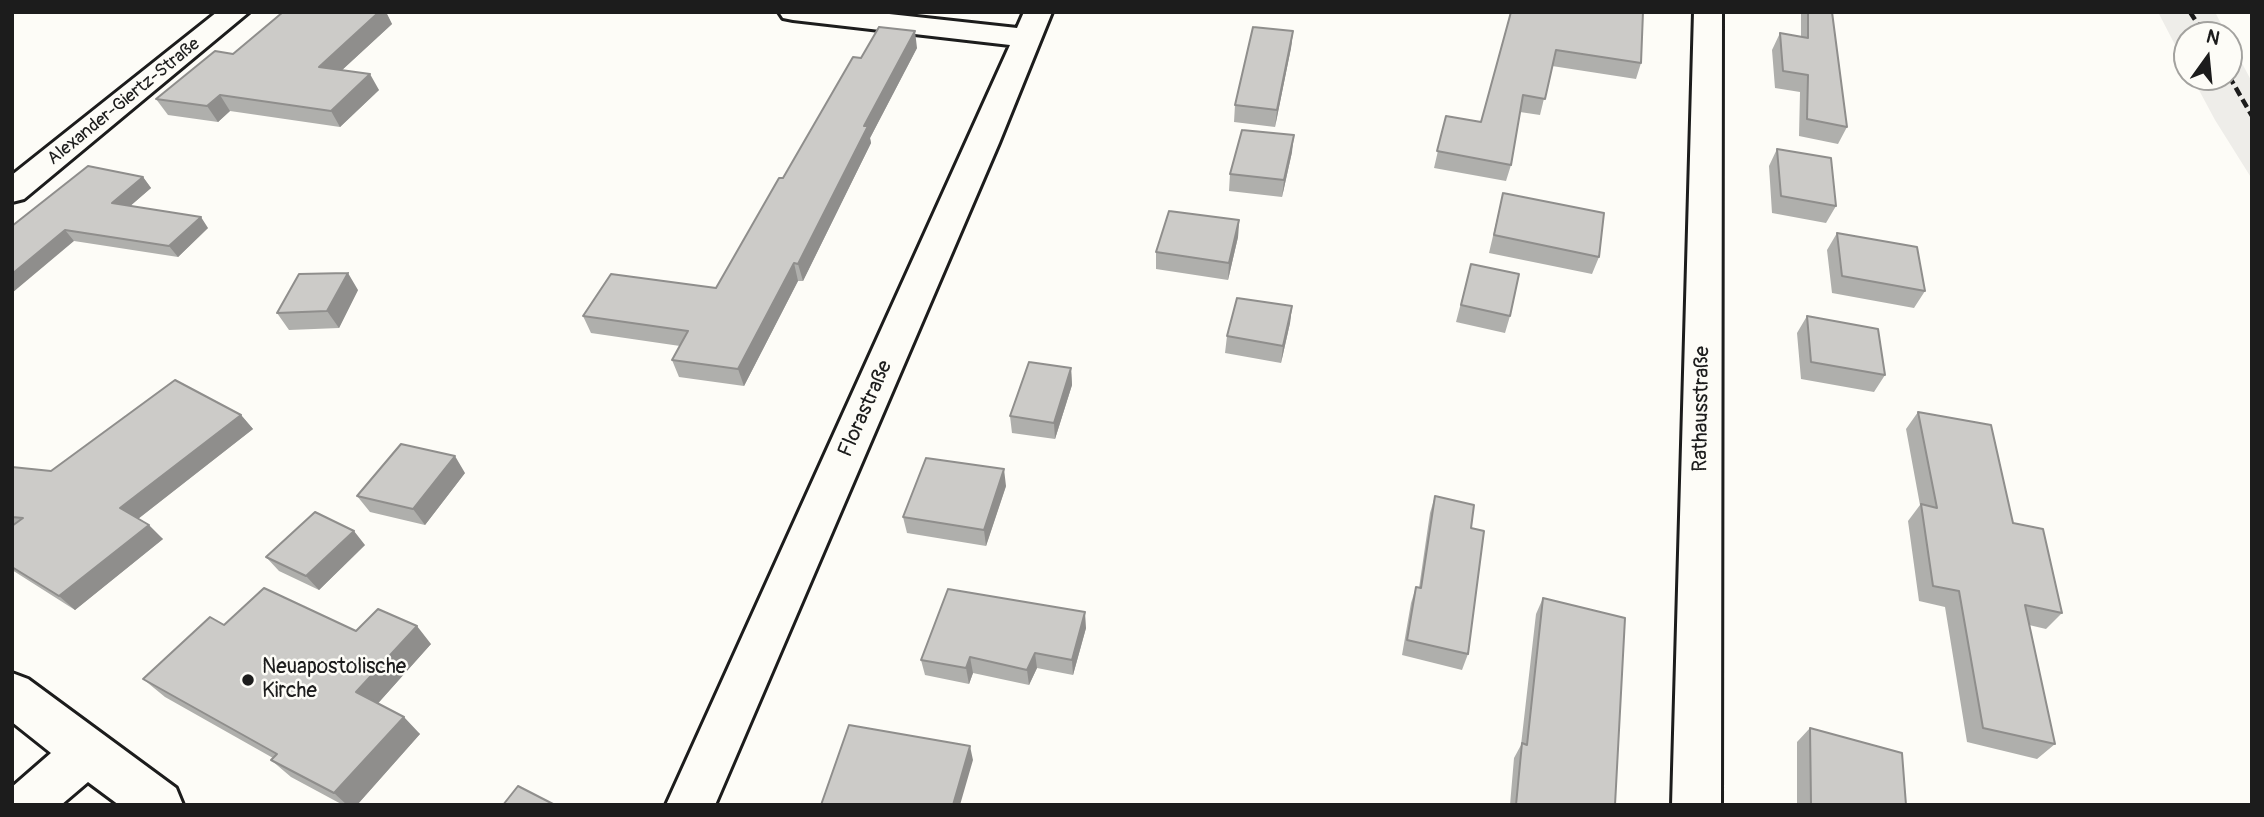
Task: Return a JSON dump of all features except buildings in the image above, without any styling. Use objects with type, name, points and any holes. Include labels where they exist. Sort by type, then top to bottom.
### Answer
[{"type":"street","name":"Alexander-Giertz-Straße","points":[[12,192],[235,12]]},
{"type":"street","points":[[793,12],[1032,25]]},
{"type":"street","name":"Rathausstraße","points":[[1696,805],[1708,12]]},
{"type":"street","name":"Florastraße","points":[[690,805],[978,155],[1032,25]]},
{"type":"street","points":[[12,694],[159,805]]},
{"type":"street","points":[[28,805],[38,793],[87,753]]},
{"type":"shaded area","points":[[2158,12],[2215,12],[2220,21],[2173,21],[2173,41]]},
{"type":"shaded area","points":[[2243,65],[2252,82],[2252,179],[2199,91],[2243,91]]},
{"type":"railway","points":[[2190,12],[2196,21]]},
{"type":"railway","points":[[2238,91],[2252,116]]},
{"type":"place","name":"Neuapostolische Kirche","points":[[248,680]]}]
